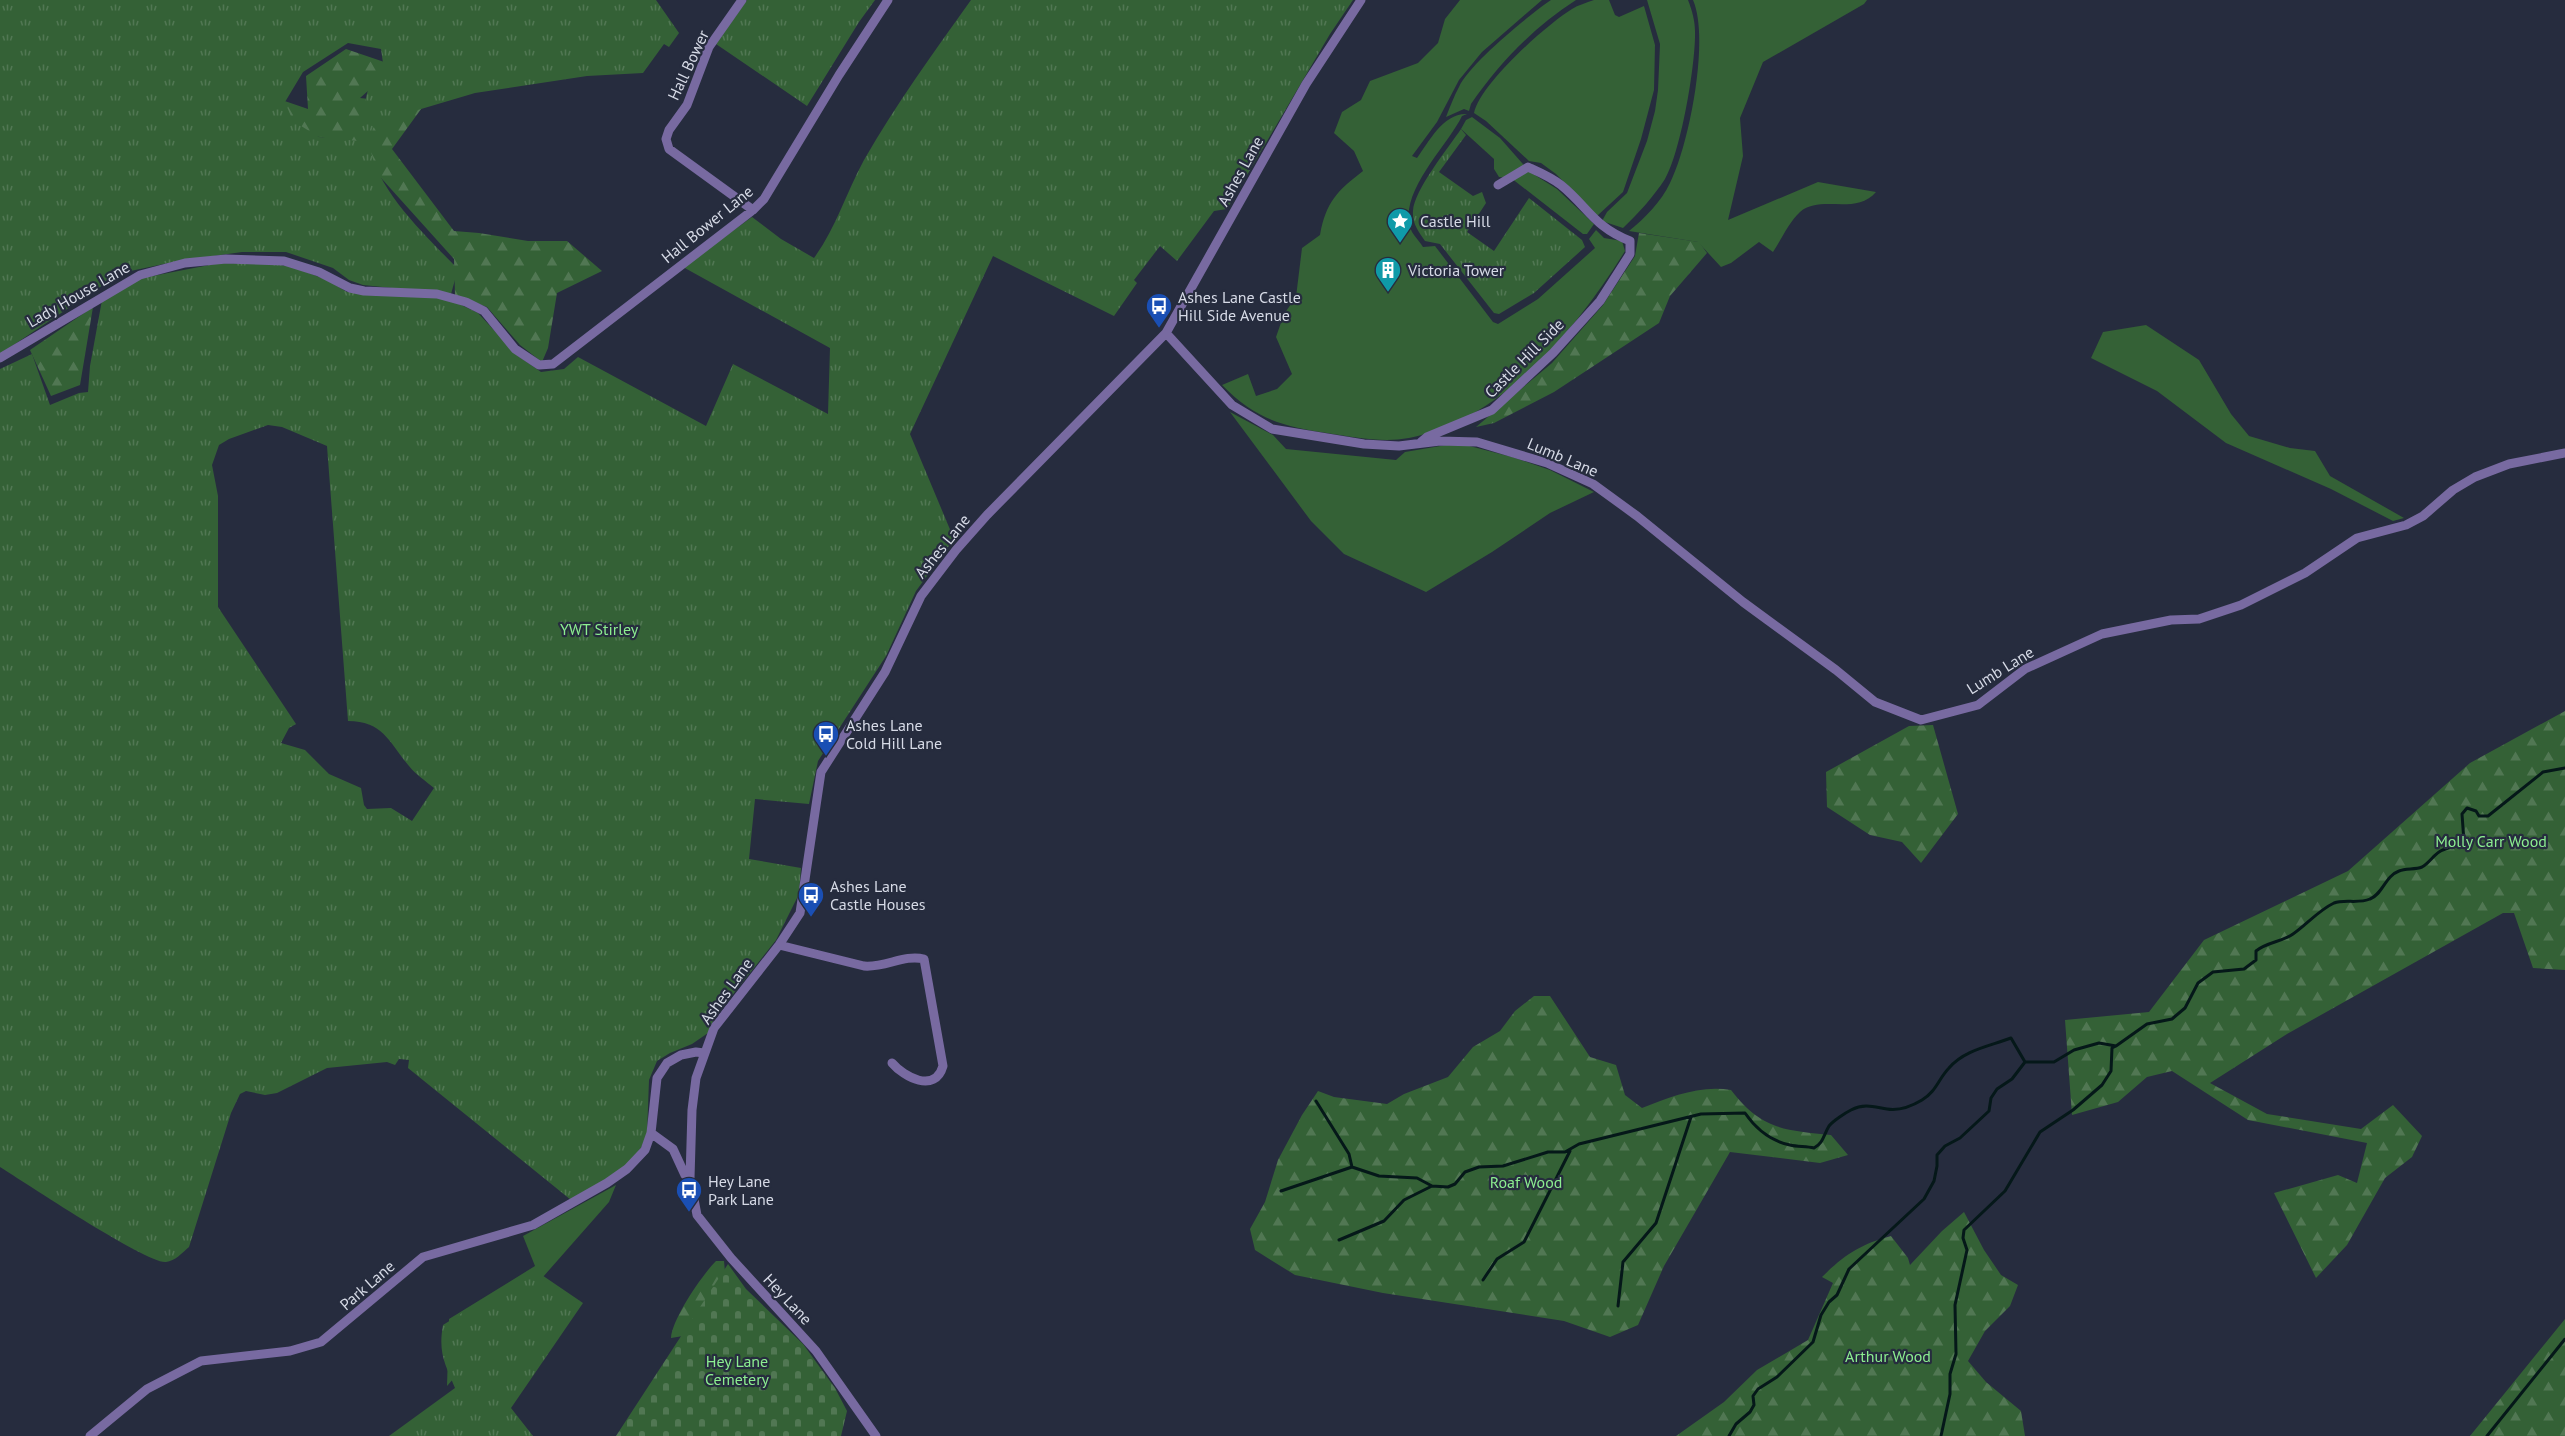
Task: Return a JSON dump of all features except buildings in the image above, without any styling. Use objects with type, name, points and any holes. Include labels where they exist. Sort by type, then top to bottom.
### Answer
[{"type":"street","name":"Hall Bower","points":[[742,0],[709,47],[687,105],[669,130],[666,139],[669,149],[753,210]]},
{"type":"street","name":"Hall Bower Lane","points":[[538,365],[553,364],[753,210],[764,199],[839,75],[888,0]]},
{"type":"street","name":"Ashes Lane","points":[[690,1178],[692,1110],[696,1077],[704,1053],[714,1029],[800,914],[821,772],[885,672],[921,596],[956,550],[987,515],[1166,333],[1306,84],[1361,0]]},
{"type":"street","name":"Castle Hill Side","points":[[1166,333],[1232,405],[1272,429],[1364,444],[1419,444],[1427,437],[1492,410],[1553,353],[1600,301],[1630,254],[1630,241],[1598,223],[1562,185],[1546,175],[1528,167],[1498,185]]},
{"type":"street","name":"Lady House Lane","points":[[0,358],[140,275],[185,263],[226,259],[284,261],[319,272],[350,288],[364,291],[437,294],[466,302],[484,311],[515,349],[538,365]]},
{"type":"street","name":"Lumb Lane","points":[[1419,444],[1440,441],[1477,442],[1547,463],[1593,484],[1875,702],[1921,720],[1978,705],[2025,669],[2102,634],[2171,620],[2199,619],[2241,605],[2305,573],[2357,538],[2406,525],[2423,516],[2453,490],[2475,477],[2509,464],[2565,453]]},
{"type":"street","points":[[779,945],[878,968],[905,959],[924,959],[943,1066],[941,1074],[936,1079],[925,1082],[900,1073],[891,1063]]},
{"type":"street","name":"Park Lane","points":[[90,1436],[147,1389],[201,1361],[290,1351],[321,1342],[423,1257],[533,1225],[607,1183],[627,1169],[645,1150],[651,1133],[657,1077],[667,1063],[681,1055],[704,1053]]},
{"type":"street","points":[[651,1133],[673,1149],[686,1175],[690,1178]]},
{"type":"street","name":"Hey Lane","points":[[690,1178],[697,1215],[731,1258],[816,1351],[876,1436]]},
{"type":"green space","points":[[0,0],[656,0],[679,33],[669,47],[664,44],[643,73],[587,76],[475,93],[384,120],[373,128],[370,146],[374,163],[382,179],[405,212],[458,269],[451,294],[363,285],[349,280],[333,268],[286,252],[242,252],[178,261],[121,273],[0,354]],"holes":[[[348,43],[381,49],[383,63],[371,81],[358,141],[319,137],[293,121],[285,102],[303,72]]]},
{"type":"green space","points":[[747,0],[875,0],[807,106],[716,44]]},
{"type":"green space","name":"YWT Stirley","points":[[971,0],[1353,0],[1330,34],[1227,209],[1214,211],[1177,261],[1160,246],[1134,280],[1137,283],[1114,316],[993,256],[910,434],[954,539],[916,591],[886,656],[818,761],[809,804],[755,799],[749,859],[801,868],[799,894],[776,940],[715,1017],[708,1033],[692,1044],[657,1061],[649,1080],[647,1134],[641,1148],[628,1164],[607,1181],[571,1200],[408,1068],[409,1060],[399,1059],[395,1065],[387,1062],[327,1068],[277,1093],[265,1095],[246,1091],[240,1094],[231,1113],[189,1247],[166,1262],[154,1259],[111,1237],[0,1167],[0,369],[32,354],[50,405],[79,393],[88,392],[90,366],[102,300],[142,278],[220,263],[274,264],[293,267],[327,280],[347,292],[434,297],[455,302],[478,313],[518,356],[541,372],[564,369],[578,357],[706,426],[733,364],[828,414],[830,348],[683,267],[752,217],[781,239],[814,258],[829,235],[876,139]],"holes":[[[268,425],[282,427],[327,446],[348,721],[369,725],[384,734],[412,769],[434,788],[412,821],[391,808],[367,809],[361,788],[329,774],[305,750],[281,743],[289,728],[296,724],[218,607],[218,496],[212,465],[219,445]]]},
{"type":"green space","points":[[1460,0],[1542,0],[1482,52],[1459,80],[1437,122],[1412,156],[1417,158],[1444,123],[1458,115],[1467,114],[1462,116],[1416,187],[1409,218],[1413,234],[1423,247],[1435,246],[1493,322],[1498,324],[1538,299],[1595,248],[1589,239],[1596,230],[1604,238],[1622,241],[1625,251],[1584,310],[1534,367],[1476,412],[1443,428],[1409,438],[1378,440],[1311,430],[1270,419],[1246,406],[1222,385],[1248,374],[1256,396],[1277,389],[1292,374],[1276,337],[1284,314],[1296,297],[1302,248],[1320,235],[1329,206],[1334,198],[1363,171],[1354,151],[1334,133],[1342,112],[1361,100],[1370,81],[1418,63],[1438,43],[1445,19]]},
{"type":"green space","points":[[1551,0],[1576,0],[1518,47],[1482,89],[1471,104],[1469,111],[1464,109],[1446,117],[1459,87],[1474,66],[1515,28]]},
{"type":"green space","points":[[1594,0],[1609,0],[1615,15],[1619,17],[1644,6],[1655,45],[1654,90],[1641,139],[1623,192],[1597,216],[1556,174],[1541,163],[1529,161],[1486,121],[1474,113],[1488,87],[1531,41],[1572,9]]},
{"type":"green space","points":[[1647,0],[1688,0],[1695,27],[1693,64],[1682,129],[1671,166],[1656,192],[1623,228],[1602,221],[1607,212],[1627,193],[1647,141],[1655,111],[1660,44]]},
{"type":"green space","points":[[1693,0],[1867,0],[1864,4],[1763,62],[1740,118],[1743,156],[1728,220],[1818,182],[1876,192],[1868,199],[1858,203],[1808,207],[1792,221],[1773,252],[1759,242],[1731,263],[1721,267],[1698,242],[1629,231],[1662,197],[1670,183],[1684,144],[1698,65],[1698,18]]},
{"type":"green space","points":[[346,49],[396,66],[360,98],[424,105],[392,149],[454,231],[528,241],[567,241],[602,271],[557,293],[548,348],[542,362],[520,345],[487,307],[455,295],[454,259],[364,159],[330,139],[236,121],[223,80],[308,109],[306,76]]},
{"type":"green space","points":[[1472,117],[1500,138],[1530,172],[1557,189],[1594,224],[1587,234],[1583,234],[1511,178],[1499,177],[1494,169],[1494,159],[1461,129],[1466,120]]},
{"type":"green space","points":[[1461,129],[1466,135],[1439,172],[1473,196],[1482,192],[1486,203],[1467,232],[1494,251],[1529,198],[1582,240],[1585,247],[1534,293],[1499,314],[1494,313],[1440,244],[1425,241],[1413,219],[1419,192]]},
{"type":"green space","points":[[1639,233],[1699,242],[1707,253],[1670,296],[1659,323],[1554,392],[1494,423],[1476,427],[1552,363],[1603,305],[1635,256]]},
{"type":"green space","points":[[93,307],[80,385],[51,396],[30,350]]},
{"type":"green space","points":[[2146,325],[2199,360],[2231,414],[2249,436],[2290,448],[2315,451],[2330,476],[2404,518],[2393,521],[2331,489],[2226,443],[2157,391],[2091,358],[2103,332]]},
{"type":"green space","points":[[1230,412],[1273,435],[1286,449],[1396,460],[1405,452],[1458,443],[1550,470],[1594,492],[1550,513],[1426,592],[1344,554],[1311,521]]},
{"type":"green space","name":"Molly Carr Wood","points":[[2565,711],[2565,970],[2533,968],[2514,913],[2503,913],[2287,1034],[2210,1083],[2267,1114],[2361,1129],[2393,1105],[2422,1136],[2412,1157],[2385,1178],[2347,1245],[2316,1278],[2274,1193],[2338,1175],[2357,1183],[2367,1143],[2248,1120],[2172,1071],[2147,1077],[2118,1102],[2072,1115],[2065,1020],[2149,1012],[2204,940],[2348,871],[2470,763]]},
{"type":"green space","points":[[1933,725],[1958,814],[1921,863],[1902,842],[1870,835],[1827,807],[1826,772],[1909,726]]},
{"type":"green space","name":"Roaf Wood","points":[[1534,996],[1550,996],[1590,1057],[1616,1065],[1625,1095],[1642,1108],[1674,1096],[1696,1091],[1731,1090],[1753,1113],[1764,1120],[1787,1129],[1831,1135],[1848,1155],[1820,1163],[1730,1152],[1664,1266],[1638,1325],[1610,1337],[1564,1321],[1383,1293],[1295,1275],[1255,1250],[1250,1229],[1265,1202],[1278,1160],[1302,1115],[1318,1091],[1334,1097],[1387,1104],[1404,1094],[1448,1077],[1473,1047],[1500,1031],[1515,1011]]},
{"type":"green space","points":[[616,1185],[609,1202],[447,1386],[449,1319],[535,1266],[523,1236]]},
{"type":"green space","name":"Arthur Wood","points":[[1964,1212],[1984,1250],[2001,1275],[2018,1285],[2010,1306],[1985,1331],[1968,1361],[1986,1382],[2021,1411],[2025,1436],[1676,1436],[1724,1402],[1757,1370],[1808,1340],[1833,1283],[1822,1277],[1838,1262],[1862,1247],[1891,1236],[1908,1258],[1910,1265],[1942,1231]]},
{"type":"green space","points":[[716,1261],[724,1261],[725,1272],[683,1336],[671,1338],[682,1309],[703,1276]]},
{"type":"green space","name":"Hey Lane Cemetery","points":[[728,1264],[746,1289],[803,1344],[835,1388],[847,1411],[841,1436],[616,1436]]},
{"type":"green space","points":[[533,1269],[583,1303],[511,1408],[533,1436],[389,1436],[455,1388],[445,1365],[442,1351],[443,1325]]},
{"type":"green space","points":[[2565,1319],[2565,1436],[2470,1436]]},
{"type":"waterway","points":[[1316,1101],[1349,1154],[1352,1167],[1379,1176],[1417,1178],[1432,1186],[1448,1187],[1455,1184],[1465,1172],[1479,1167],[1503,1166],[1548,1152],[1565,1152],[1579,1144],[1701,1114],[1745,1113],[1759,1129],[1776,1141],[1793,1146],[1814,1148],[1822,1141],[1831,1124],[1851,1110],[1865,1106],[1896,1109],[1922,1100],[1931,1093],[1955,1062],[1978,1049],[2011,1038],[2025,1062],[2054,1062],[2074,1050],[2099,1043],[2116,1046],[2147,1024],[2172,1019],[2185,1008],[2198,983],[2213,972],[2244,969],[2256,960],[2256,951],[2293,934],[2328,906],[2338,902],[2370,899],[2378,893],[2394,873],[2422,867],[2439,852],[2464,842],[2462,814],[2467,808],[2476,811],[2479,816],[2488,816],[2543,772],[2565,768]]},
{"type":"waterway","points":[[1941,1436],[1950,1394],[1950,1374],[1956,1354],[1955,1305],[1967,1250],[1963,1238],[1964,1230],[2005,1191],[2040,1132],[2073,1110],[2102,1085],[2111,1071],[2112,1048],[2116,1046]]},
{"type":"waterway","points":[[1729,1436],[1736,1424],[1750,1412],[1754,1405],[1753,1396],[1758,1389],[1777,1377],[1813,1342],[1821,1315],[1829,1302],[1837,1295],[1849,1269],[1924,1199],[1934,1181],[1937,1155],[1945,1146],[1960,1138],[1989,1111],[1991,1098],[1997,1089],[2012,1079],[2025,1062]]},
{"type":"waterway","points":[[1618,1306],[1623,1262],[1656,1223],[1691,1117]]},
{"type":"waterway","points":[[1483,1280],[1497,1259],[1524,1242],[1570,1151]]},
{"type":"waterway","points":[[1281,1191],[1352,1167]]},
{"type":"waterway","points":[[1339,1240],[1384,1221],[1404,1200],[1432,1186]]},
{"type":"waterway","points":[[2487,1436],[2565,1339]]},
{"type":"place","name":"Castle Hill","points":[[1400,244]]},
{"type":"place","name":"Victoria Tower","points":[[1388,293]]},
{"type":"place","name":"Ashes Lane Castle Hill Side Avenue","points":[[1159,329]]},
{"type":"place","name":"Ashes Lane Cold Hill Lane","points":[[826,757]]},
{"type":"place","name":"Ashes Lane Castle Houses","points":[[811,918]]},
{"type":"place","name":"Hey Lane Park Lane","points":[[689,1213]]}]
